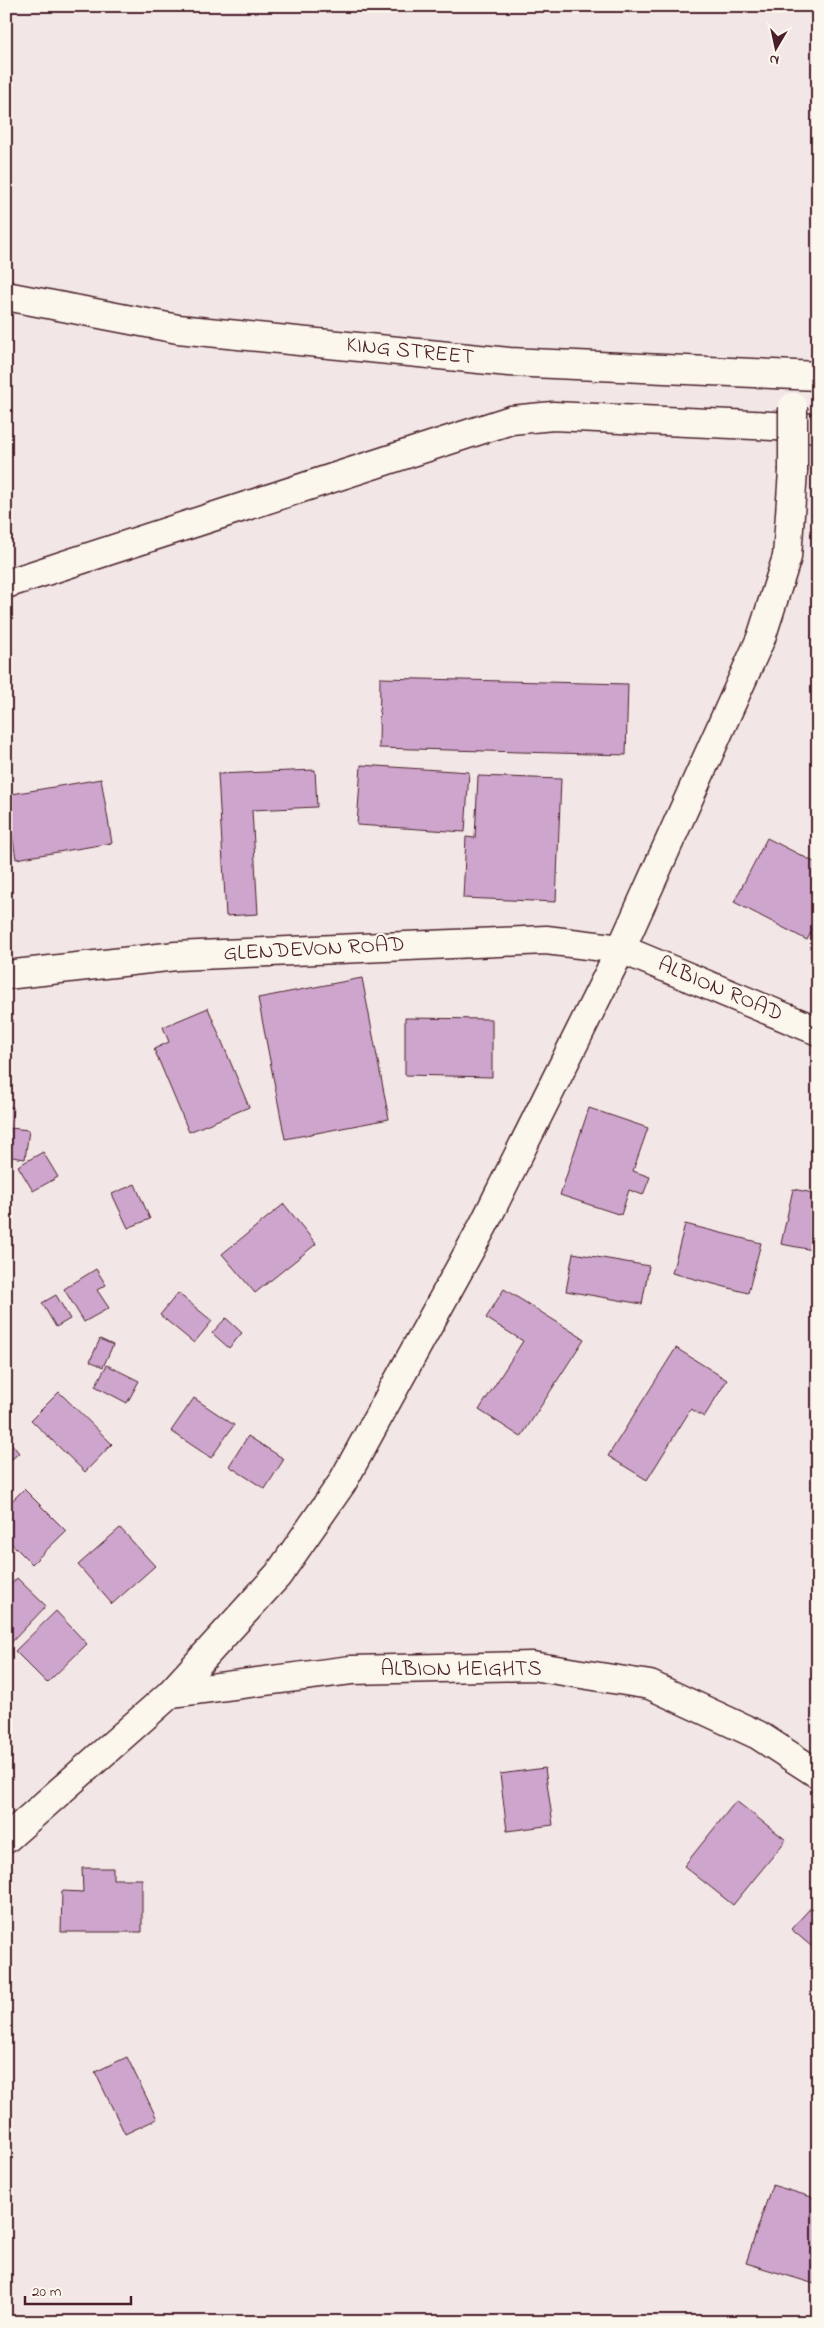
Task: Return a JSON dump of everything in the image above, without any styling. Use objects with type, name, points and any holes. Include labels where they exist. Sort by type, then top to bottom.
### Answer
[{"type":"street","name":"KING STREET","points":[[6,296],[188,330],[509,362],[818,376]]},
{"type":"street","points":[[6,1840],[171,1693],[278,1574],[342,1483],[483,1226],[621,949],[761,638],[787,557],[793,471],[793,407],[783,374]]},
{"type":"street","points":[[6,584],[511,420],[553,416],[818,428]]},
{"type":"street","name":"GLENDEVON ROAD","points":[[6,975],[176,956],[546,940],[621,949]]},
{"type":"street","name":"ALBION ROAD","points":[[621,949],[818,1030]]},
{"type":"street","name":"ALBION HEIGHTS","points":[[171,1693],[351,1670],[532,1666],[650,1685],[758,1735],[818,1774]]},
{"type":"building","points":[[380,678],[628,684],[626,755],[379,748]]},
{"type":"building","points":[[361,765],[469,772],[465,832],[357,825]]},
{"type":"building","points":[[315,770],[317,807],[252,810],[258,914],[226,916],[218,774]]},
{"type":"building","points":[[478,776],[561,779],[556,902],[463,898],[466,837],[475,838]]},
{"type":"building","points":[[101,779],[112,843],[16,859],[6,795]]},
{"type":"building","points":[[767,838],[818,864],[818,919],[807,940],[734,902]]},
{"type":"building","points":[[362,978],[389,1119],[285,1139],[258,998]]},
{"type":"building","points":[[208,1008],[249,1107],[189,1132],[154,1049],[169,1042],[163,1027]]},
{"type":"building","points":[[405,1018],[492,1019],[492,1077],[405,1075]]},
{"type":"building","points":[[6,1106],[13,1107],[10,1128],[29,1130],[25,1159],[6,1156]]},
{"type":"building","points":[[589,1108],[648,1128],[633,1171],[650,1177],[643,1195],[629,1190],[621,1215],[560,1195]]},
{"type":"building","points":[[43,1152],[58,1177],[33,1191],[18,1166]]},
{"type":"building","points":[[135,1184],[150,1219],[128,1228],[112,1194]]},
{"type":"building","points":[[793,1189],[818,1194],[818,1251],[781,1244]]},
{"type":"building","points":[[284,1204],[316,1244],[255,1293],[222,1254]]},
{"type":"building","points":[[685,1224],[761,1243],[748,1293],[672,1273]]},
{"type":"building","points":[[573,1253],[649,1266],[642,1304],[566,1291]]},
{"type":"building","points":[[96,1269],[106,1285],[97,1290],[109,1308],[84,1322],[64,1289]]},
{"type":"building","points":[[504,1289],[584,1339],[521,1437],[479,1410],[523,1341],[486,1318]]},
{"type":"building","points":[[178,1293],[212,1321],[194,1343],[160,1315]]},
{"type":"building","points":[[56,1295],[70,1319],[56,1327],[42,1303]]},
{"type":"building","points":[[226,1318],[242,1333],[229,1348],[212,1333]]},
{"type":"building","points":[[100,1339],[113,1345],[103,1367],[90,1361]]},
{"type":"building","points":[[676,1348],[727,1380],[704,1417],[691,1409],[647,1480],[608,1456]]},
{"type":"building","points":[[107,1365],[139,1381],[127,1403],[95,1386]]},
{"type":"building","points":[[59,1392],[112,1444],[85,1472],[31,1420]]},
{"type":"building","points":[[194,1398],[234,1425],[211,1458],[171,1431]]},
{"type":"building","points":[[248,1436],[284,1459],[265,1489],[229,1466]]},
{"type":"building","points":[[6,1437],[19,1453],[6,1464]]},
{"type":"building","points":[[24,1489],[66,1531],[32,1564],[6,1538],[6,1507]]},
{"type":"building","points":[[120,1528],[155,1566],[112,1604],[78,1565]]},
{"type":"building","points":[[17,1578],[46,1606],[7,1647],[6,1590]]},
{"type":"building","points":[[56,1611],[87,1644],[47,1683],[15,1651]]},
{"type":"building","points":[[545,1768],[553,1825],[507,1831],[500,1774]]},
{"type":"building","points":[[736,1801],[786,1840],[733,1905],[684,1866]]},
{"type":"building","points":[[82,1868],[113,1868],[113,1879],[142,1879],[142,1932],[61,1932],[62,1891],[83,1892]]},
{"type":"building","points":[[818,1900],[818,1952],[791,1929]]},
{"type":"building","points":[[127,2057],[157,2119],[125,2134],[95,2072]]},
{"type":"building","points":[[772,2185],[818,2199],[818,2285],[746,2263]]}]
